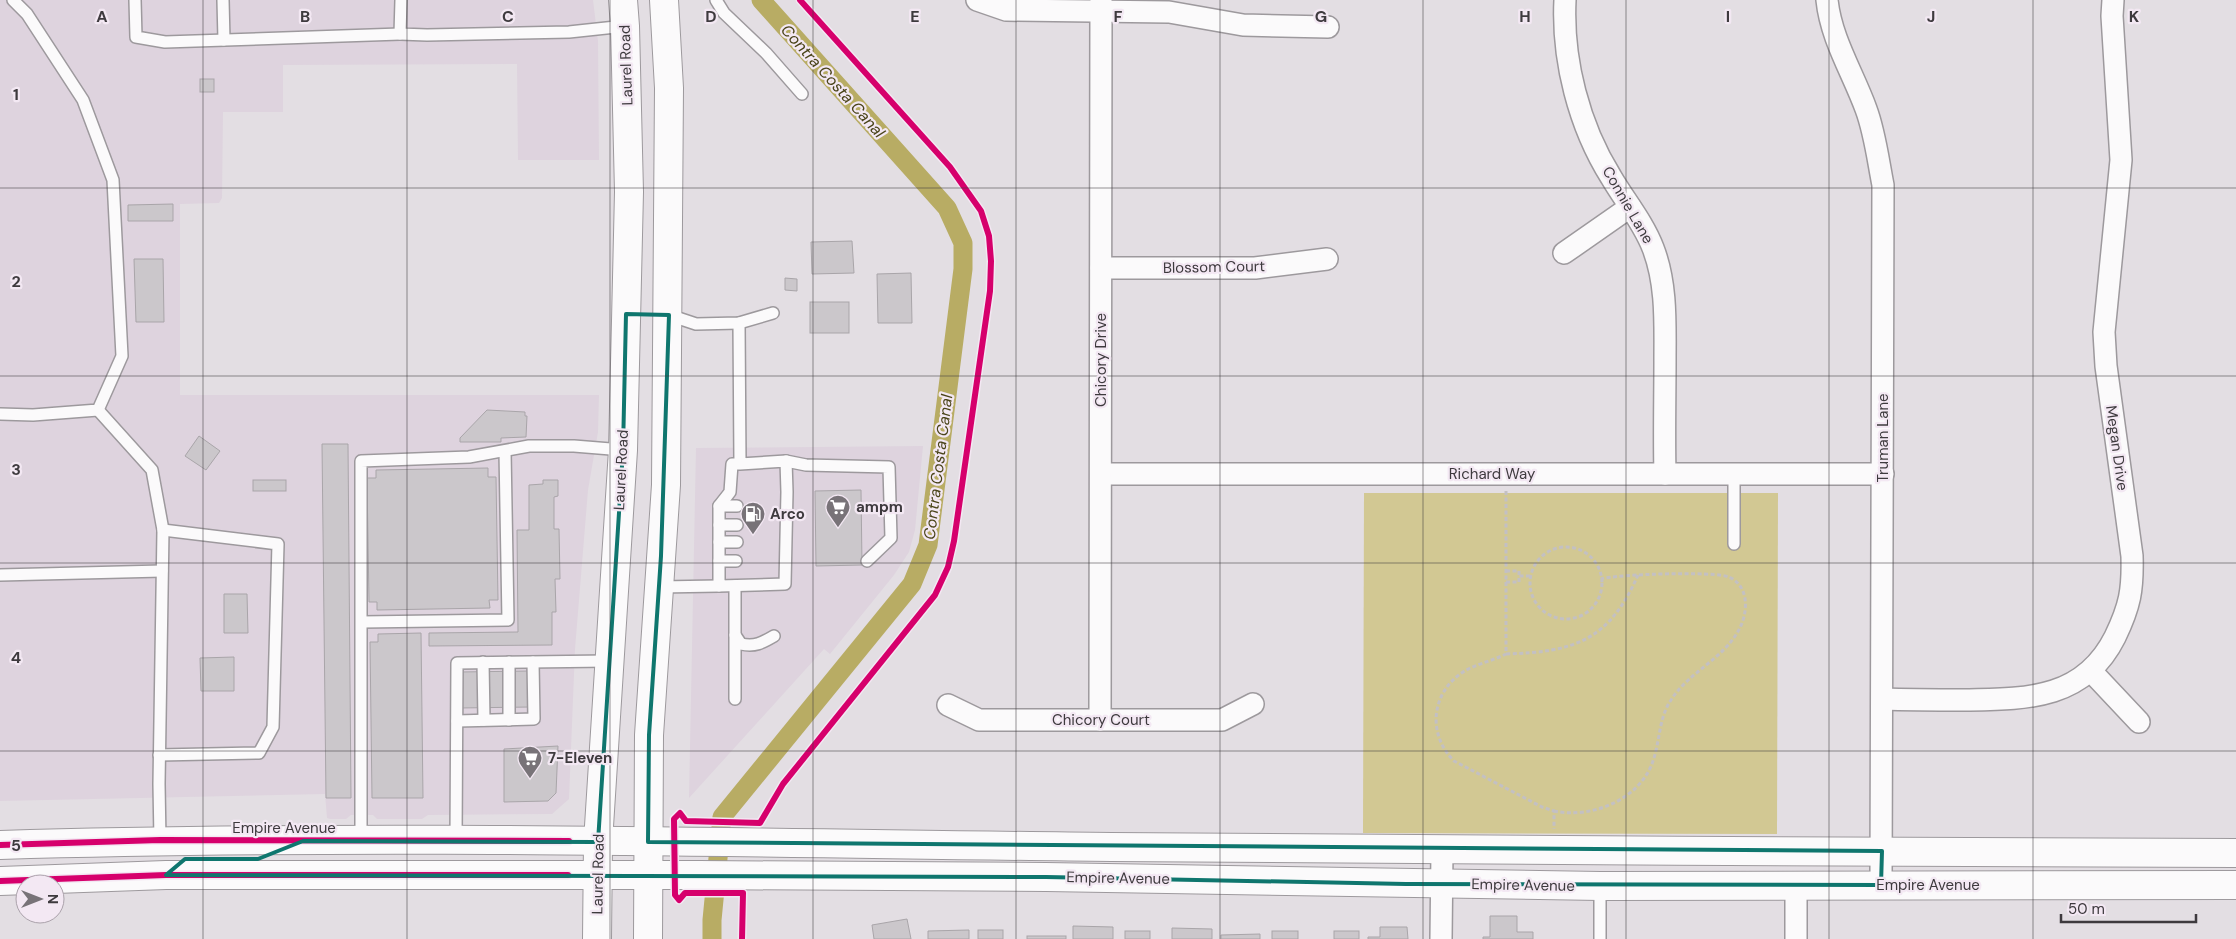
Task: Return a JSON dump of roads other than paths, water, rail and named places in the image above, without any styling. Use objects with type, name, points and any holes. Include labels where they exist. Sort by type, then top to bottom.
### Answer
[{"type":"main road","points":[[648,939],[649,735],[666,485],[669,314],[669,88],[664,0]]},
{"type":"main road","name":"Laurel Road","points":[[597,939],[598,842],[608,661],[623,450],[629,192],[624,13]]},
{"type":"main road","points":[[626,314],[669,314]]},
{"type":"main road","points":[[0,879],[20,867],[40,862],[128,859],[137,854],[152,840]]},
{"type":"main road","name":"Empire Avenue","points":[[0,844],[152,840],[456,840],[1442,851],[2236,853]]},
{"type":"main road","points":[[166,876],[178,862],[185,859],[258,859],[302,841]]},
{"type":"main road","name":"Empire Avenue","points":[[0,879],[166,876],[738,875],[1046,877],[1600,886],[2236,885]]},
{"type":"street","points":[[977,0],[1006,10],[1101,5],[1169,12],[1243,25],[1328,27]]},
{"type":"street","name":"Connie Lane","points":[[1564,0],[1566,45],[1573,83],[1584,119],[1598,153],[1654,249],[1662,285],[1665,317],[1665,474]]},
{"type":"street","name":"Truman Lane","points":[[1827,0],[1837,41],[1866,109],[1875,143],[1882,185],[1881,885]]},
{"type":"street","name":"Megan Drive","points":[[1882,699],[2016,700],[2048,694],[2072,684],[2091,671],[2109,649],[2127,613],[2133,585],[2132,556],[2106,366],[2104,332],[2121,160],[2112,16],[2113,0]]},
{"type":"street","name":"Chicory Drive","points":[[1100,720],[1101,5]]},
{"type":"street","points":[[1564,253],[1630,207]]},
{"type":"street","name":"Blossom Court","points":[[1101,268],[1255,268],[1327,259]]},
{"type":"street","name":"Richard Way","points":[[1101,474],[1882,474]]},
{"type":"street","points":[[2091,671],[2139,722]]},
{"type":"street","name":"Chicory Court","points":[[948,705],[979,720],[1222,720],[1254,704]]},
{"type":"street","points":[[1441,939],[1442,851]]},
{"type":"street","points":[[1796,885],[1796,939]]},
{"type":"lane","points":[[13,0],[27,14],[83,100],[113,180],[122,356],[98,410]]},
{"type":"lane","points":[[135,0],[136,37],[165,42],[400,34],[570,32],[624,13]]},
{"type":"lane","points":[[223,0],[224,40]]},
{"type":"lane","points":[[400,34],[401,0]]},
{"type":"lane","points":[[716,0],[724,13],[766,53],[802,94]]},
{"type":"lane","points":[[669,314],[694,324],[739,322],[773,313]]},
{"type":"lane","points":[[739,322],[740,464]]},
{"type":"lane","points":[[0,414],[33,415],[98,410]]},
{"type":"lane","points":[[98,410],[152,470],[162,530],[159,756],[152,840]]},
{"type":"lane","points":[[361,841],[361,460],[469,457],[528,446],[574,446],[623,450]]},
{"type":"lane","points":[[362,622],[508,620],[505,451]]},
{"type":"lane","points":[[719,586],[719,506],[734,492],[732,464],[786,461],[806,464],[889,467],[891,538],[867,561]]},
{"type":"lane","points":[[659,587],[785,584],[783,492],[786,461]]},
{"type":"lane","points":[[1734,474],[1734,544]]},
{"type":"lane","points":[[719,506],[737,506]]},
{"type":"lane","points":[[719,525],[737,525]]},
{"type":"lane","points":[[159,756],[259,753],[273,727],[278,544],[162,530]]},
{"type":"lane","points":[[719,542],[737,542]]},
{"type":"lane","points":[[719,561],[736,561]]},
{"type":"lane","points":[[0,575],[162,571]]},
{"type":"lane","points":[[735,586],[735,700]]},
{"type":"lane","points":[[734,635],[741,644],[752,646],[758,646],[774,636]]},
{"type":"lane","points":[[456,840],[457,663],[608,661]]},
{"type":"lane","points":[[484,662],[484,720]]},
{"type":"lane","points":[[508,662],[509,720]]},
{"type":"lane","points":[[457,721],[534,719],[533,662]]},
{"type":"lane","points":[[1600,886],[1600,939]]},
{"type":"waterway","name":"Contra Costa Canal","points":[[712,939],[712,920],[722,817],[912,584],[928,545],[963,269],[963,243],[947,208],[761,0]]},
{"type":"place","name":"ampm","points":[[838,528]]},
{"type":"place","name":"Arco","points":[[753,535]]},
{"type":"place","name":"7-Eleven","points":[[530,779]]}]
